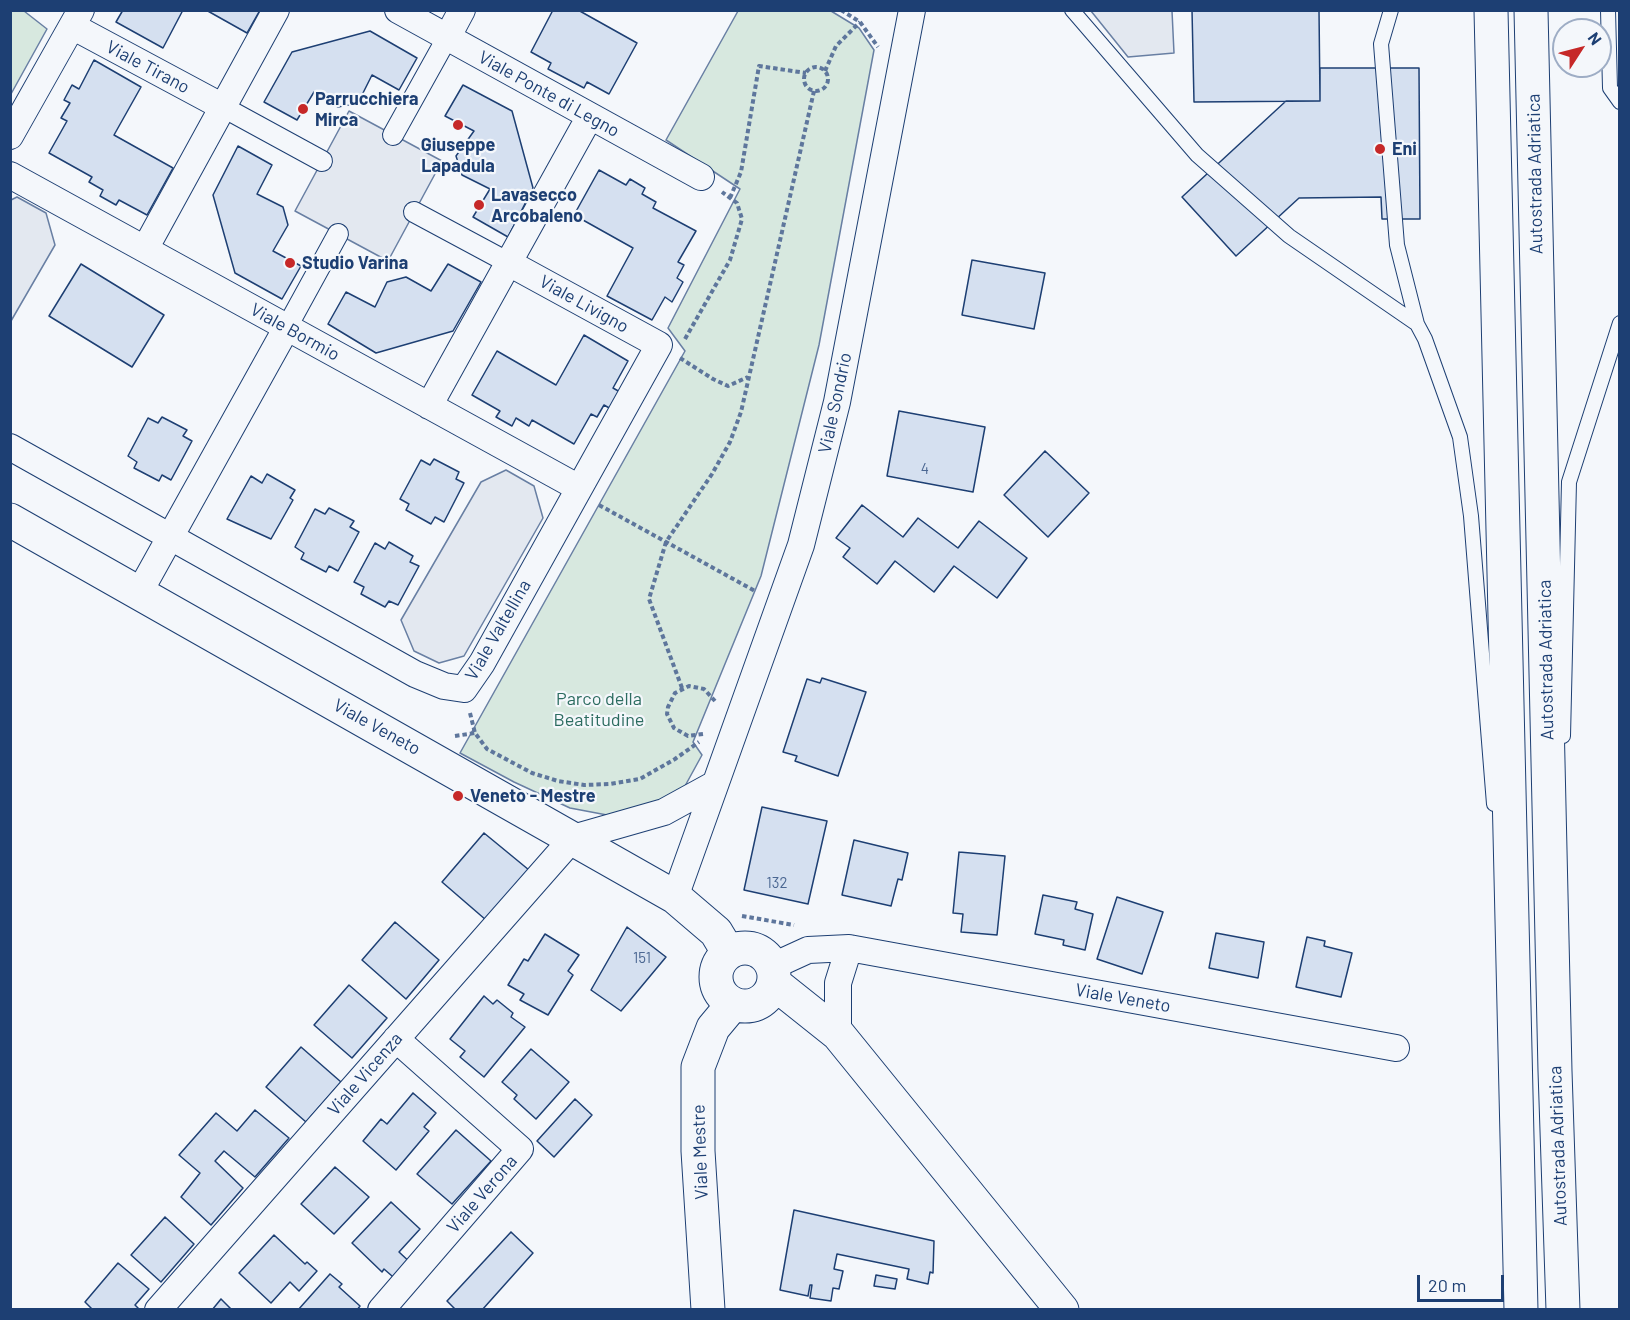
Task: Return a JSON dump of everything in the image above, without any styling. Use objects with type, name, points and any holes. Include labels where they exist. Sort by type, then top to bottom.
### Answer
[{"type":"main road","points":[[1491,10],[1521,1310]]},
{"type":"main road","name":"Autostrada Adriatica","points":[[1531,10],[1555,1071],[1563,1310]]},
{"type":"main road","name":"Viale Veneto","points":[[10,520],[675,897],[716,932],[728,952]]},
{"type":"main road","points":[[733,1004],[720,992],[716,975],[717,966],[728,952],[736,948],[754,948],[768,958],[773,974],[838,1034],[1062,1310]]},
{"type":"main road","name":"Viale Veneto","points":[[733,1004],[742,1006],[759,1003],[766,998],[773,974]]},
{"type":"main road","name":"Viale Mestre","points":[[708,1310],[698,1151],[698,1066],[713,1028],[733,1004]]},
{"type":"street","points":[[145,249],[276,10]]},
{"type":"street","name":"Viale Ponte di Legno","points":[[398,10],[701,177]]},
{"type":"street","points":[[393,135],[462,10]]},
{"type":"street","name":"Viale Sondrio","points":[[675,897],[804,534],[837,402],[904,13]]},
{"type":"street","points":[[10,136],[77,18]]},
{"type":"street","name":"Viale Tirano","points":[[77,18],[223,108]]},
{"type":"street","points":[[223,108],[322,161]]},
{"type":"street","points":[[429,406],[590,117]]},
{"type":"street","name":"Viale Bormio","points":[[10,175],[578,490]]},
{"type":"street","points":[[414,212],[509,263]]},
{"type":"street","points":[[139,593],[338,234]]},
{"type":"street","name":"Viale Livigno","points":[[509,263],[667,350]]},
{"type":"street","name":"Viale Valtellina","points":[[10,447],[415,674],[444,686],[464,689],[482,663],[578,490],[667,350]]},
{"type":"street","points":[[573,838],[664,812],[715,784]]},
{"type":"street","name":"Viale Vicenza","points":[[158,1310],[573,838]]},
{"type":"street","points":[[838,1034],[838,983],[849,948]]},
{"type":"street","name":"Viale Veneto","points":[[773,974],[808,950],[849,948],[1396,1048]]},
{"type":"street","name":"Viale Verona","points":[[381,1310],[520,1149],[396,1039]]},
{"type":"lane","points":[[1072,10],[1197,155],[1289,236],[1418,324]]},
{"type":"lane","points":[[1391,10],[1381,44],[1397,245],[1418,324],[1460,437],[1470,516],[1495,813]]},
{"type":"lane","points":[[1608,10],[1610,88],[1620,102]]},
{"type":"lane","points":[[1563,753],[1569,482],[1620,323]]},
{"type":"lane","points":[[1555,1071],[1562,777]]},
{"type":"lane","points":[[1496,837],[1516,1074]]},
{"type":"path","points":[[825,70],[818,67],[811,68],[806,73],[804,81],[808,87],[814,91],[822,90],[827,85],[828,78],[825,70],[836,46],[860,22]]},
{"type":"path","points":[[730,198],[741,172],[759,66],[806,73]]},
{"type":"path","points":[[682,688],[649,599],[666,542],[712,474],[730,442],[741,412],[814,91]]},
{"type":"path","points":[[701,177],[737,203],[742,219],[730,260],[667,350],[728,386],[748,377]]},
{"type":"path","points":[[578,490],[759,593]]},
{"type":"path","points":[[703,734],[688,736],[674,728],[670,722],[668,707],[670,699],[682,688],[697,687],[704,689],[715,701]]},
{"type":"path","points":[[464,689],[475,733],[487,749],[532,773],[558,781],[584,785],[640,779],[699,742]]},
{"type":"green space","points":[[11,10],[24,11],[47,29],[11,94]]},
{"type":"green space","name":"Parco della Beatitudine","points":[[738,11],[831,11],[859,28],[874,50],[819,345],[761,576],[693,742],[702,755],[685,786],[661,803],[636,811],[607,815],[570,808],[460,753],[685,351],[668,328],[740,189],[666,140]]},
{"type":"shaded area","points":[[1091,11],[1172,11],[1174,53],[1128,57]]},
{"type":"shaded area","points":[[349,111],[442,161],[388,261],[295,211]]},
{"type":"shaded area","points":[[17,197],[46,213],[55,245],[11,321],[11,200]]},
{"type":"shaded area","points":[[506,470],[534,486],[543,518],[464,656],[439,663],[414,651],[401,620],[481,482]]},
{"type":"building","points":[[123,10],[183,10],[163,48],[116,22]]},
{"type":"building","points":[[206,10],[260,10],[247,33]]},
{"type":"building","points":[[553,10],[578,10],[637,43],[609,94],[587,82],[584,88],[548,69],[551,63],[531,52]]},
{"type":"building","points":[[1192,10],[1319,10],[1320,101],[1194,102]]},
{"type":"building","points":[[370,31],[417,58],[399,90],[372,75],[358,103],[338,107],[314,92],[297,120],[264,102],[292,52]]},
{"type":"building","points":[[94,60],[141,87],[114,135],[173,168],[147,215],[119,200],[116,205],[100,196],[103,190],[89,182],[92,177],[49,153],[67,121],[61,118],[70,103],[64,100],[72,85],[79,89]]},
{"type":"building","points":[[1320,68],[1419,68],[1420,219],[1382,219],[1381,197],[1299,198],[1236,256],[1182,197],[1286,101],[1320,101]]},
{"type":"building","points":[[463,85],[512,111],[533,188],[508,237],[473,217],[490,189],[462,175],[456,156],[474,131],[445,116]]},
{"type":"building","points":[[238,146],[272,165],[257,194],[283,207],[288,225],[273,251],[301,266],[282,299],[235,273],[213,195]]},
{"type":"building","points":[[599,170],[626,185],[630,179],[645,188],[642,194],[656,202],[653,208],[696,231],[678,262],[684,265],[677,278],[683,282],[672,302],[665,297],[652,320],[607,296],[633,248],[574,215]]},
{"type":"building","points":[[972,260],[1045,273],[1034,329],[962,315]]},
{"type":"building","points":[[81,264],[164,315],[132,367],[49,316]]},
{"type":"building","points":[[448,264],[481,282],[453,331],[376,353],[328,324],[346,292],[375,307],[387,282],[406,277],[431,291]]},
{"type":"building","points":[[584,335],[628,361],[613,388],[620,392],[611,409],[604,405],[597,417],[591,414],[574,444],[532,420],[529,426],[516,418],[512,426],[496,417],[500,411],[472,395],[497,351],[556,385]]},
{"type":"building","points":[[899,411],[985,427],[973,492],[887,476]]},
{"type":"building","points":[[162,417],[187,430],[183,436],[192,441],[171,480],[162,475],[159,481],[134,468],[137,462],[128,456],[148,418],[158,423]]},
{"type":"building","points":[[1045,451],[1089,493],[1048,537],[1004,495]]},
{"type":"building","points":[[434,459],[459,472],[456,479],[464,483],[444,522],[435,517],[431,524],[406,510],[409,504],[400,499],[421,460],[430,465]]},
{"type":"building","points":[[267,474],[295,490],[290,498],[293,500],[271,539],[227,519],[251,476],[262,483]]},
{"type":"building","points":[[862,505],[903,537],[918,518],[958,548],[979,521],[1027,558],[997,598],[954,566],[934,592],[895,561],[877,584],[843,557],[850,548],[836,538]]},
{"type":"building","points":[[329,508],[354,521],[350,527],[359,532],[338,571],[329,566],[326,572],[301,559],[304,553],[295,547],[315,509],[325,514]]},
{"type":"building","points":[[389,542],[413,556],[410,562],[419,566],[398,605],[389,601],[385,607],[361,594],[364,587],[354,582],[375,543],[385,549]]},
{"type":"building","points":[[822,678],[866,692],[838,776],[795,761],[797,756],[783,752],[807,679],[820,683]]},
{"type":"building","points":[[762,807],[827,821],[808,904],[744,890]]},
{"type":"building","points":[[484,833],[529,870],[486,920],[442,882]]},
{"type":"building","points":[[854,840],[908,853],[902,880],[898,879],[891,906],[842,895]]},
{"type":"building","points":[[959,852],[1005,856],[997,935],[961,932],[963,914],[953,913]]},
{"type":"building","points":[[1043,895],[1077,902],[1075,909],[1093,914],[1085,950],[1063,945],[1064,940],[1035,934]]},
{"type":"building","points":[[1117,897],[1163,912],[1142,974],[1097,959]]},
{"type":"building","points":[[395,922],[439,960],[406,999],[362,960]]},
{"type":"building","points":[[627,927],[666,957],[621,1011],[591,990]]},
{"type":"building","points":[[1216,933],[1264,942],[1258,978],[1209,968]]},
{"type":"building","points":[[545,934],[579,955],[568,971],[573,975],[548,1015],[520,1000],[524,994],[508,985],[524,959],[528,961]]},
{"type":"building","points":[[1307,937],[1325,941],[1324,946],[1352,953],[1341,997],[1296,987]]},
{"type":"building","points":[[349,985],[387,1018],[352,1058],[314,1025]]},
{"type":"building","points":[[484,996],[493,1004],[497,1000],[513,1013],[511,1017],[525,1027],[484,1077],[460,1057],[465,1051],[450,1039]]},
{"type":"building","points":[[301,1047],[341,1082],[306,1122],[266,1087]]},
{"type":"building","points":[[531,1049],[569,1082],[536,1119],[514,1099],[517,1095],[502,1082]]},
{"type":"building","points":[[413,1093],[436,1113],[424,1127],[429,1131],[396,1170],[363,1141],[381,1119],[387,1124]]},
{"type":"building","points":[[575,1099],[592,1115],[554,1157],[537,1141]]},
{"type":"building","points":[[255,1110],[289,1138],[255,1177],[224,1151],[215,1161],[243,1188],[211,1225],[181,1197],[200,1173],[179,1155],[216,1113],[237,1131]]},
{"type":"building","points":[[456,1130],[491,1161],[452,1204],[417,1174]]},
{"type":"building","points":[[335,1167],[369,1197],[334,1234],[301,1204]]},
{"type":"building","points":[[391,1202],[420,1229],[399,1252],[414,1266],[400,1283],[384,1269],[382,1272],[352,1243]]},
{"type":"building","points":[[794,1210],[934,1241],[933,1273],[930,1272],[928,1284],[907,1279],[909,1269],[837,1254],[834,1269],[843,1271],[839,1289],[833,1288],[831,1301],[810,1298],[812,1285],[810,1285],[808,1296],[780,1290]]},
{"type":"building","points":[[165,1217],[194,1244],[161,1282],[131,1255]]},
{"type":"building","points":[[511,1232],[533,1253],[482,1310],[456,1310],[447,1301]]},
{"type":"building","points":[[274,1235],[305,1264],[307,1262],[317,1271],[299,1291],[290,1282],[271,1303],[239,1273]]},
{"type":"building","points":[[118,1263],[149,1289],[135,1305],[139,1309],[93,1310],[85,1302]]},
{"type":"building","points":[[330,1274],[342,1284],[339,1287],[360,1306],[357,1310],[298,1310]]},
{"type":"building","points":[[876,1275],[897,1279],[895,1289],[874,1286]]},
{"type":"building","points":[[221,1299],[232,1310],[212,1310]]},
{"type":"place","name":"Parrucchiera Mirca","points":[[303,109]]},
{"type":"place","name":"Giuseppe Lapadula","points":[[458,125]]},
{"type":"place","name":"Eni","points":[[1380,149]]},
{"type":"place","name":"Lavasecco Arcobaleno","points":[[479,205]]},
{"type":"place","name":"Studio Varina","points":[[290,263]]},
{"type":"place","name":"Veneto - Mestre","points":[[458,796]]}]
